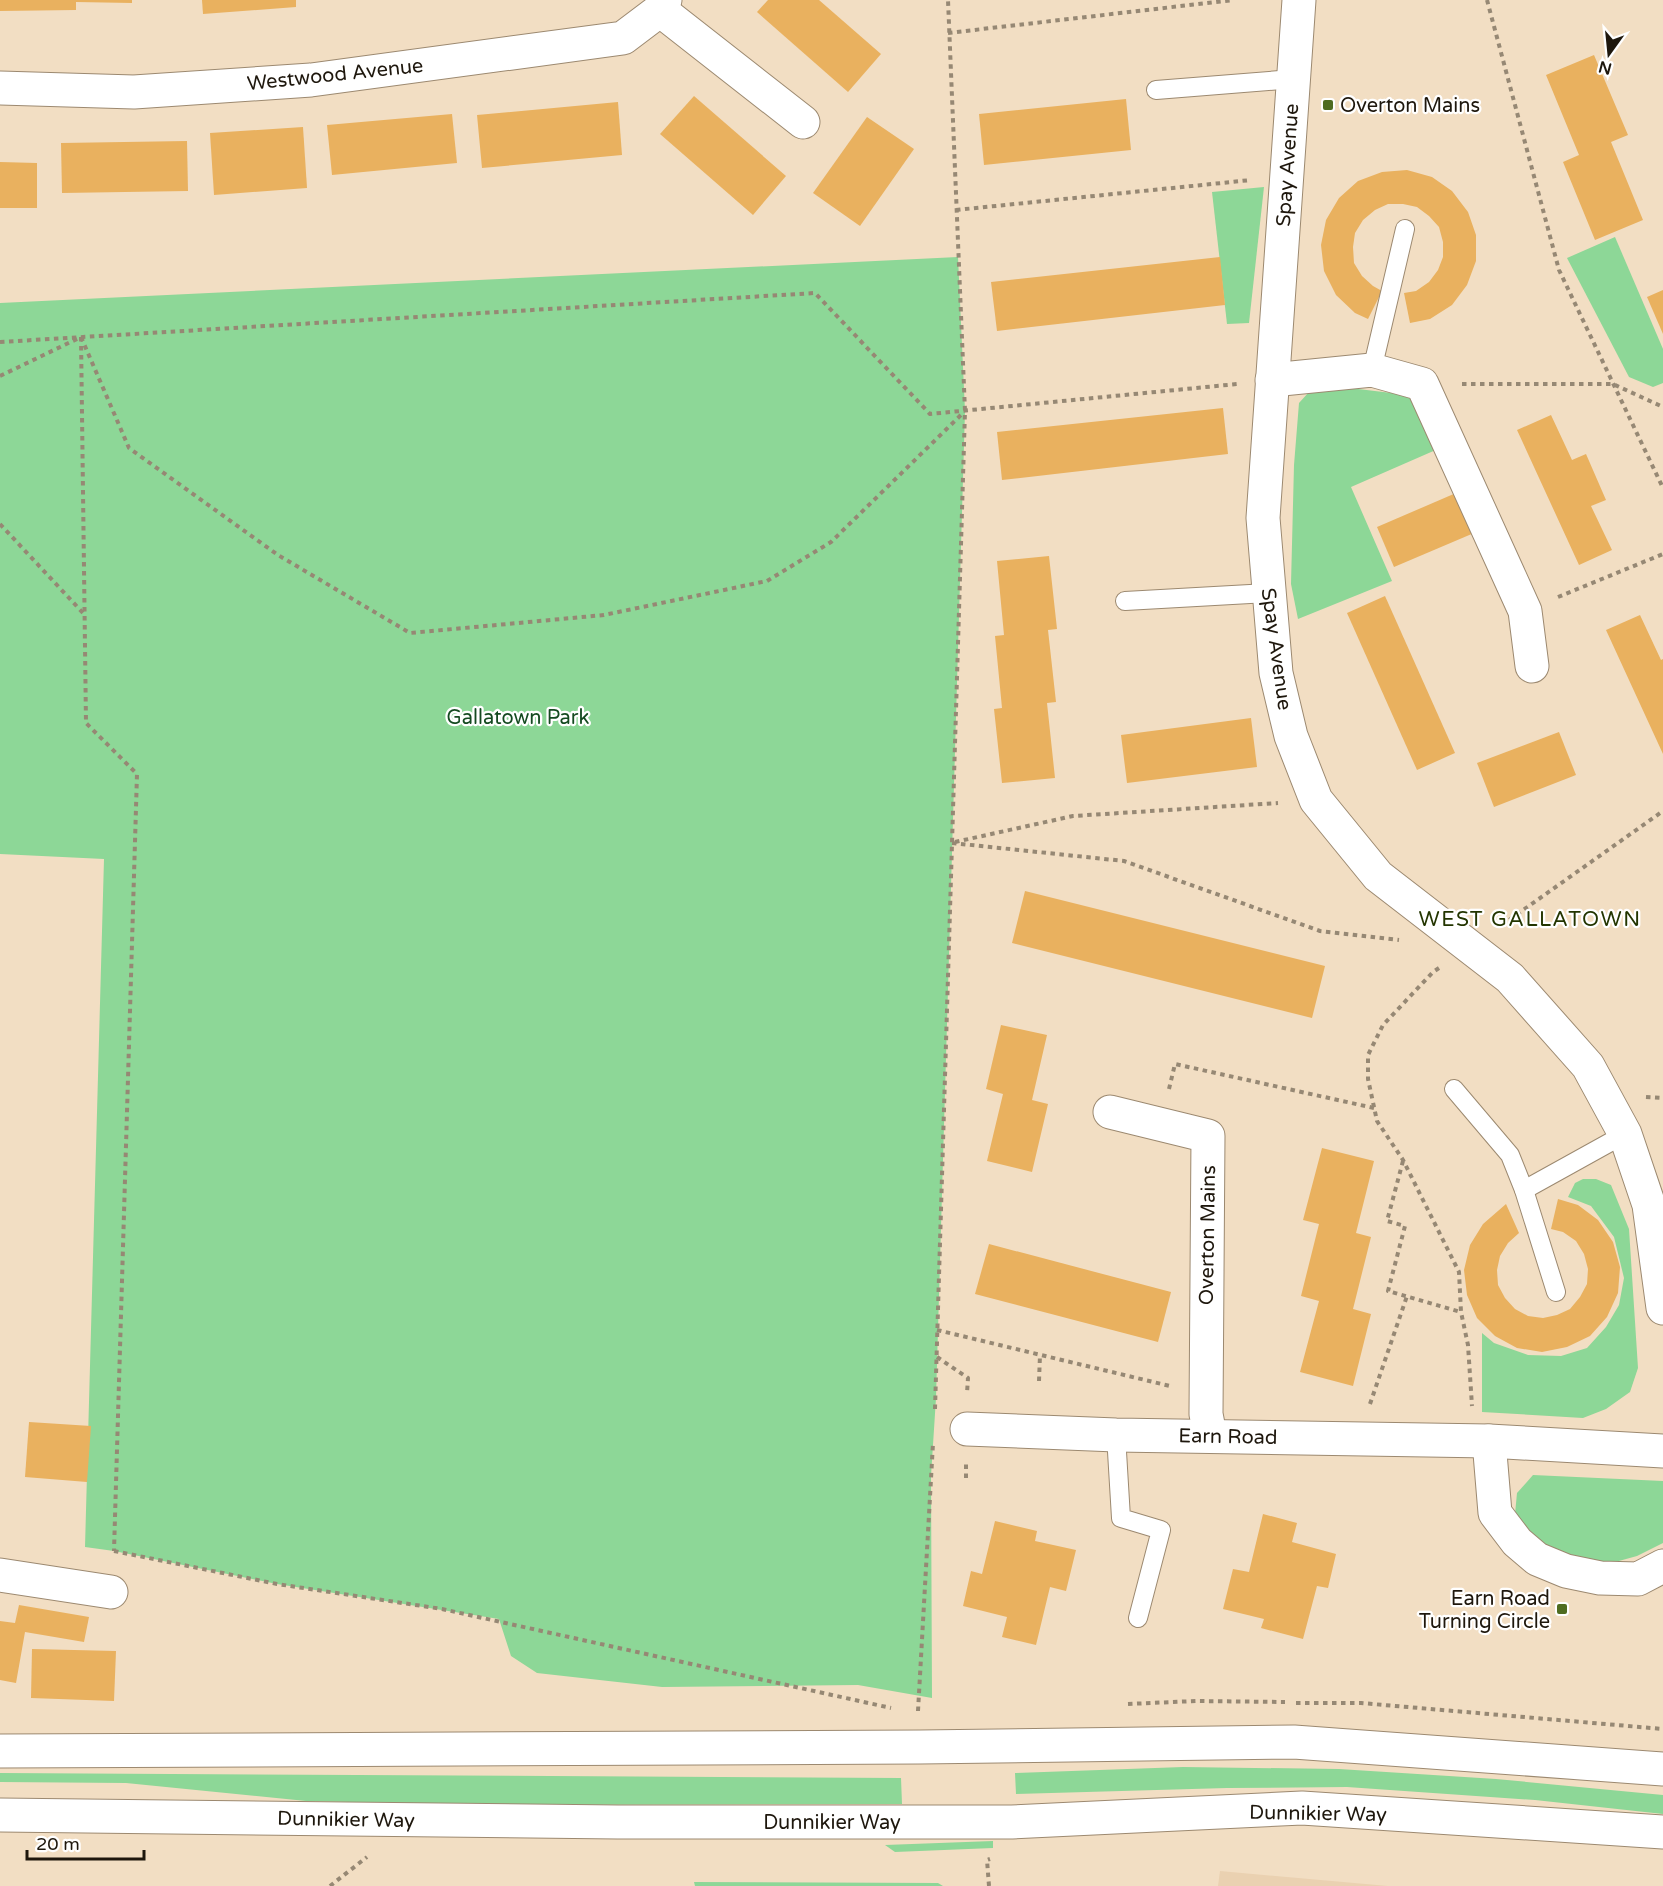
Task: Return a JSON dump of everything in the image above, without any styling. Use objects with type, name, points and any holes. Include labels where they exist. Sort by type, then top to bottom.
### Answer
[{"type":"street","name":"Spay Avenue","points":[[1299,0],[1263,518],[1268,593],[1279,683],[1291,736],[1316,800],[1378,876],[1510,978],[1588,1066],[1625,1134],[1649,1205],[1663,1308]]},
{"type":"street","name":"Westwood Avenue","points":[[0,88],[134,92],[311,80],[623,38],[662,5],[803,122]]},
{"type":"street","points":[[1272,380],[1372,370],[1422,384],[1526,611],[1532,666]]},
{"type":"street","name":"Overton Mains","points":[[1110,1112],[1208,1136],[1206,1414],[1210,1436]]},
{"type":"street","name":"Earn Road","points":[[967,1429],[1116,1435],[1489,1441],[1663,1451]]},
{"type":"street","points":[[1489,1441],[1495,1513],[1517,1542],[1537,1560],[1566,1571],[1600,1578],[1638,1579],[1663,1566]]},
{"type":"street","points":[[0,1575],[111,1592]]},
{"type":"street","points":[[0,1750],[920,1747],[1294,1742],[1663,1769]]},
{"type":"street","name":"Dunnikier Way","points":[[0,1815],[618,1822],[1012,1822],[1302,1808],[1663,1832]]},
{"type":"lane","points":[[1156,90],[1293,79]]},
{"type":"lane","points":[[1372,370],[1405,229]]},
{"type":"lane","points":[[1125,601],[1268,593]]},
{"type":"lane","points":[[1454,1089],[1510,1155],[1524,1190],[1556,1292]]},
{"type":"lane","points":[[1524,1190],[1625,1134]]},
{"type":"lane","points":[[1116,1435],[1121,1518],[1161,1530],[1138,1618]]},
{"type":"path","points":[[934,1420],[965,411],[948,0]]},
{"type":"path","points":[[948,33],[1233,0]]},
{"type":"path","points":[[1487,0],[1559,270],[1663,488]]},
{"type":"path","points":[[956,210],[1286,176]]},
{"type":"path","points":[[0,342],[815,293],[930,414],[1272,380]]},
{"type":"path","points":[[81,337],[129,448],[278,555],[410,633],[604,615],[767,581],[831,542],[965,411]]},
{"type":"path","points":[[0,376],[81,337]]},
{"type":"path","points":[[81,337],[86,723],[137,774],[111,1592]]},
{"type":"path","points":[[1422,384],[1613,384],[1662,405]]},
{"type":"path","points":[[0,524],[85,615]]},
{"type":"path","points":[[1526,611],[1663,554]]},
{"type":"path","points":[[952,843],[1073,816],[1316,800]]},
{"type":"path","points":[[1472,1408],[1468,1345],[1461,1312],[1459,1272],[1403,1160],[1377,1121],[1368,1079],[1368,1055],[1383,1025],[1433,972],[1663,811]]},
{"type":"path","points":[[952,843],[1124,861],[1320,931],[1401,940]]},
{"type":"path","points":[[1161,1123],[1175,1064],[1374,1108]]},
{"type":"path","points":[[1403,1160],[1387,1221],[1406,1226],[1388,1291],[1461,1312]]},
{"type":"path","points":[[1370,1405],[1407,1296]]},
{"type":"path","points":[[937,1330],[1181,1389]]},
{"type":"path","points":[[1039,1381],[1040,1354]]},
{"type":"path","points":[[936,1356],[968,1378],[967,1429]]},
{"type":"path","points":[[907,1711],[918,1714],[934,1431]]},
{"type":"path","points":[[114,1551],[278,1584],[442,1609],[895,1709]]},
{"type":"path","points":[[330,1886],[369,1855]]},
{"type":"shaded area","points":[[1220,1871],[1388,1886],[1218,1886]]},
{"type":"green space","points":[[1264,187],[1249,323],[1227,324],[1212,192]]},
{"type":"green space","points":[[1615,237],[1663,349],[1663,383],[1653,387],[1629,377],[1567,258]]},
{"type":"green space","name":"Gallatown Park","points":[[958,257],[965,411],[936,1398],[931,1476],[932,1698],[858,1685],[662,1687],[537,1673],[511,1656],[499,1619],[277,1584],[85,1547],[104,859],[0,854],[0,303]]},
{"type":"green space","points":[[1325,385],[1408,395],[1438,449],[1351,487],[1392,581],[1298,619],[1291,584],[1294,465],[1299,403],[1309,392]]},
{"type":"green space","points":[[1583,1179],[1596,1179],[1611,1185],[1629,1229],[1638,1368],[1630,1392],[1606,1409],[1583,1418],[1482,1412],[1482,1333],[1494,1343],[1528,1355],[1561,1356],[1587,1348],[1606,1327],[1619,1305],[1624,1278],[1614,1237],[1591,1206],[1568,1197],[1575,1183]]},
{"type":"green space","points":[[1533,1475],[1663,1481],[1663,1543],[1637,1556],[1608,1564],[1551,1555],[1529,1538],[1515,1514],[1517,1493]]},
{"type":"green space","points":[[1183,1767],[1339,1769],[1496,1779],[1663,1795],[1663,1814],[1535,1800],[1347,1787],[1016,1794],[1015,1773]]},
{"type":"green space","points":[[0,1773],[901,1778],[902,1804],[484,1805],[306,1801],[126,1783],[0,1782]]},
{"type":"green space","points":[[993,1841],[993,1848],[895,1852],[885,1845]]},
{"type":"green space","points":[[694,1882],[938,1883],[943,1886],[695,1886]]},
{"type":"building","points":[[0,0],[132,0],[132,3],[76,2],[76,10],[0,11]]},
{"type":"building","points":[[202,0],[296,0],[296,7],[203,14]]},
{"type":"building","points":[[768,0],[819,0],[881,54],[848,92],[757,12]]},
{"type":"building","points":[[1594,55],[1628,135],[1611,142],[1643,220],[1595,240],[1563,162],[1579,155],[1546,75]]},
{"type":"building","points":[[694,96],[786,176],[753,215],[660,134]]},
{"type":"building","points":[[1126,99],[1131,150],[984,165],[979,114]]},
{"type":"building","points":[[618,102],[622,155],[482,168],[477,115]]},
{"type":"building","points":[[452,114],[457,163],[332,175],[327,125]]},
{"type":"building","points":[[867,117],[914,149],[860,226],[813,193]]},
{"type":"building","points":[[303,127],[307,188],[214,195],[210,133]]},
{"type":"building","points":[[187,141],[188,191],[62,193],[61,143]]},
{"type":"building","points":[[0,162],[37,163],[37,208],[0,208]]},
{"type":"building","points":[[1407,170],[1432,177],[1452,191],[1468,212],[1476,235],[1476,261],[1467,285],[1452,305],[1430,319],[1410,323],[1404,293],[1416,291],[1429,282],[1438,270],[1443,257],[1443,242],[1439,227],[1417,207],[1388,204],[1375,210],[1363,220],[1355,233],[1353,247],[1354,263],[1362,276],[1382,291],[1368,319],[1355,313],[1336,295],[1324,271],[1321,245],[1326,220],[1339,198],[1358,181],[1382,172]]},
{"type":"building","points":[[1220,257],[1225,305],[997,331],[991,282]]},
{"type":"building","points":[[1663,290],[1663,334],[1647,297]]},
{"type":"building","points":[[1223,408],[1228,454],[1002,480],[997,432]]},
{"type":"building","points":[[1551,415],[1572,460],[1586,454],[1606,500],[1591,506],[1612,550],[1579,565],[1517,430]]},
{"type":"building","points":[[1456,493],[1474,533],[1394,567],[1377,527]]},
{"type":"building","points":[[1049,556],[1057,629],[1048,630],[1056,702],[1047,703],[1055,778],[1002,783],[994,709],[1002,708],[995,636],[1004,635],[997,561]]},
{"type":"building","points":[[1385,596],[1455,753],[1417,770],[1347,613]]},
{"type":"building","points":[[1640,615],[1661,660],[1663,659],[1663,754],[1606,630]]},
{"type":"building","points":[[1251,718],[1257,767],[1127,783],[1121,735]]},
{"type":"building","points":[[1559,732],[1576,775],[1494,807],[1477,763]]},
{"type":"building","points":[[1025,891],[1325,966],[1312,1018],[1012,943]]},
{"type":"building","points":[[1001,1025],[1047,1035],[1032,1100],[1048,1104],[1032,1172],[987,1161],[1003,1094],[986,1089]]},
{"type":"building","points":[[1322,1148],[1374,1161],[1356,1233],[1371,1237],[1353,1309],[1371,1314],[1353,1386],[1300,1372],[1319,1301],[1301,1296],[1319,1224],[1303,1220]]},
{"type":"building","points":[[1558,1199],[1578,1205],[1598,1220],[1613,1242],[1620,1267],[1618,1293],[1607,1317],[1590,1336],[1567,1347],[1542,1352],[1517,1348],[1495,1336],[1477,1318],[1467,1295],[1464,1270],[1470,1245],[1483,1224],[1506,1204],[1519,1233],[1508,1243],[1500,1256],[1497,1270],[1498,1285],[1505,1298],[1515,1309],[1528,1316],[1543,1318],[1570,1309],[1587,1284],[1588,1269],[1584,1254],[1576,1241],[1563,1232],[1551,1229]]},
{"type":"building","points":[[989,1244],[1171,1292],[1158,1342],[975,1294]]},
{"type":"building","points":[[29,1422],[91,1426],[87,1482],[25,1477]]},
{"type":"building","points":[[1263,1514],[1297,1523],[1292,1542],[1336,1554],[1328,1588],[1317,1586],[1303,1639],[1261,1628],[1264,1619],[1223,1609],[1233,1569],[1249,1572]]},
{"type":"building","points":[[995,1521],[1037,1531],[1035,1541],[1076,1550],[1066,1591],[1050,1587],[1036,1645],[1002,1637],[1007,1617],[963,1606],[971,1571],[982,1574]]},
{"type":"building","points":[[19,1605],[89,1617],[84,1642],[25,1632],[16,1683],[0,1680],[0,1621],[15,1623]]},
{"type":"building","points":[[32,1649],[116,1651],[114,1701],[31,1698]]},
{"type":"place","name":"Overton Mains","points":[[1328,105]]},
{"type":"place","name":"Earn Road Turning Circle","points":[[1562,1609]]},
{"type":"district","name":"WEST GALLATOWN","points":[[1530,919]]}]
